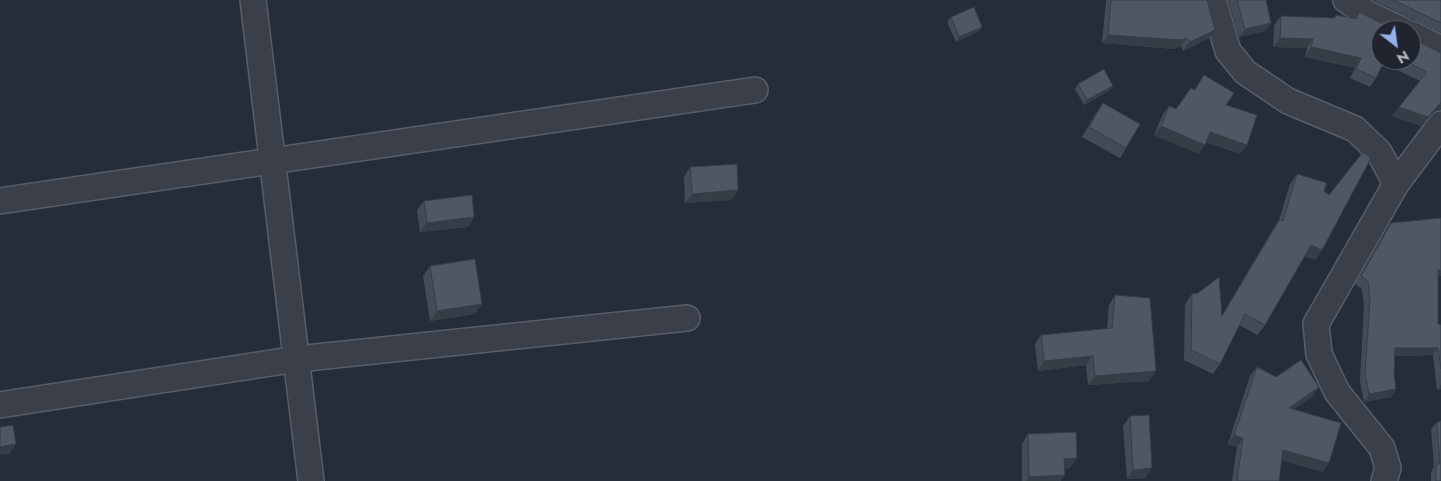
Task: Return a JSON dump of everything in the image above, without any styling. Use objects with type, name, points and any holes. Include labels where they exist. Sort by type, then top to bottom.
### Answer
[{"type":"street","points":[[253,0],[311,481]]},
{"type":"street","points":[[1213,0],[1228,51],[1245,72],[1288,101],[1355,129],[1379,152],[1396,184]]},
{"type":"street","points":[[1346,0],[1381,20]]},
{"type":"street","points":[[1421,39],[1441,49]]},
{"type":"street","points":[[0,201],[755,90]]},
{"type":"street","points":[[1384,481],[1388,468],[1382,448],[1337,392],[1319,354],[1316,324],[1396,184],[1441,124]]},
{"type":"street","points":[[0,405],[296,359],[687,318]]},
{"type":"building","points":[[1111,0],[1207,0],[1215,30],[1190,42],[1187,38],[1181,40],[1108,35]]},
{"type":"building","points":[[1237,0],[1266,0],[1271,23],[1245,29]]},
{"type":"building","points":[[1393,0],[1441,0],[1441,23]]},
{"type":"building","points":[[974,7],[982,27],[959,37],[951,17]]},
{"type":"building","points":[[1359,12],[1375,20],[1371,20],[1371,70],[1380,70],[1376,78],[1356,69],[1361,58],[1311,47],[1313,39],[1280,38],[1281,16],[1335,18],[1336,15],[1356,19]]},
{"type":"building","points":[[1421,43],[1441,53],[1441,102],[1428,117],[1399,107],[1427,72],[1421,69]]},
{"type":"building","points":[[1104,69],[1113,86],[1087,100],[1078,84]]},
{"type":"building","points":[[1204,75],[1234,93],[1226,105],[1257,115],[1247,145],[1210,132],[1205,145],[1161,126],[1169,106],[1176,109],[1191,88],[1195,90]]},
{"type":"building","points":[[1103,103],[1140,124],[1126,148],[1089,127]]},
{"type":"building","points":[[1363,152],[1371,158],[1322,250],[1311,245],[1265,325],[1245,314],[1220,364],[1191,350],[1192,294],[1198,293],[1219,277],[1222,316],[1280,219],[1283,221],[1297,174],[1327,183],[1324,191],[1329,195]]},
{"type":"building","points":[[737,164],[738,190],[692,194],[690,167]]},
{"type":"building","points":[[472,195],[474,217],[427,223],[424,201]]},
{"type":"building","points":[[1441,218],[1441,271],[1438,270],[1438,324],[1441,325],[1441,369],[1438,348],[1395,348],[1394,375],[1396,389],[1369,394],[1365,373],[1370,300],[1368,281],[1361,276],[1391,223]]},
{"type":"building","points":[[475,259],[482,304],[437,311],[430,266]]},
{"type":"building","points":[[1115,295],[1150,298],[1156,371],[1095,376],[1093,356],[1044,361],[1041,335],[1112,328]]},
{"type":"building","points":[[1301,360],[1319,387],[1289,408],[1341,423],[1329,463],[1283,450],[1279,481],[1237,481],[1243,438],[1234,435],[1257,367],[1276,377]]},
{"type":"building","points":[[1149,415],[1152,468],[1133,470],[1130,416]]},
{"type":"building","points":[[1441,421],[1441,481],[1436,481],[1436,464],[1440,464],[1437,422]]},
{"type":"building","points":[[13,425],[16,444],[0,447],[0,427]]},
{"type":"building","points":[[1076,432],[1077,458],[1064,459],[1065,475],[1029,477],[1028,434]]}]
